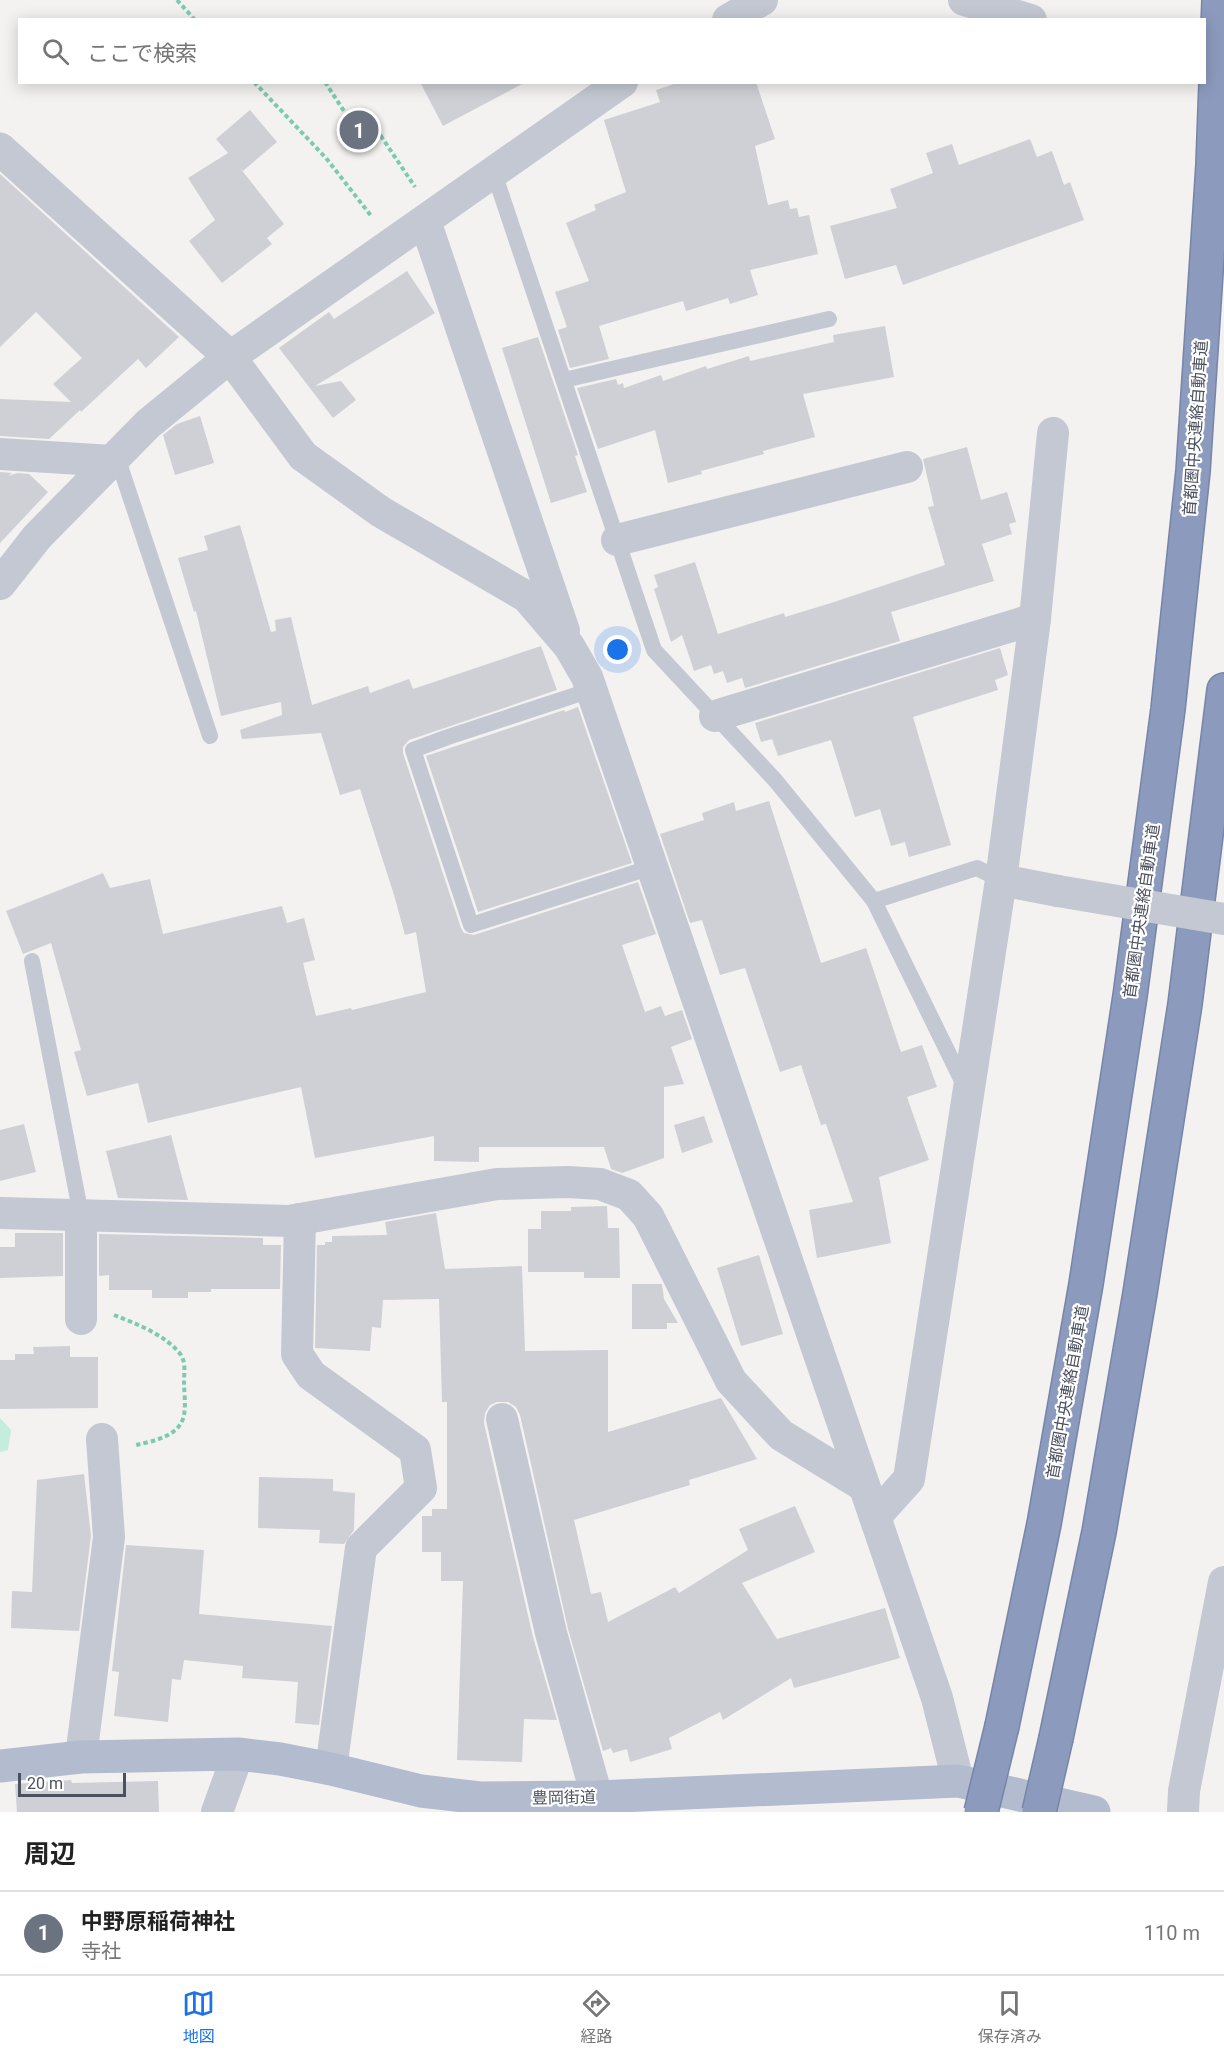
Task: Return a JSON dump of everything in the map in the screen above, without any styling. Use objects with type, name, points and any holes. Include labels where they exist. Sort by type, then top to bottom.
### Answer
[{"type":"highway","name":"首都圏中央連絡自動車道","points":[[981,1812],[1002,1726],[1044,1524],[1086,1284],[1130,996],[1168,709],[1193,471],[1213,165],[1219,0]]},
{"type":"highway","points":[[1039,1812],[1099,1532],[1143,1270],[1185,1004],[1224,690]]},
{"type":"main road","name":"豊岡街道","points":[[0,1766],[81,1757],[238,1754],[331,1769],[485,1805],[597,1797],[958,1781],[1094,1812]]},
{"type":"street","points":[[964,0],[1024,18]]},
{"type":"street","points":[[731,18],[757,1]]},
{"type":"street","points":[[0,584],[37,537],[148,424],[230,357],[619,84]]},
{"type":"street","points":[[3,156],[230,357],[303,456],[381,512],[526,597],[569,646],[587,677],[875,1517],[937,1698],[958,1781]]},
{"type":"street","points":[[429,218],[569,646]]},
{"type":"street","points":[[875,1517],[909,1479],[1001,880],[1035,619],[1053,433]]},
{"type":"street","points":[[0,454],[114,459]]},
{"type":"street","points":[[617,540],[907,467]]},
{"type":"street","points":[[715,716],[1035,619]]},
{"type":"street","points":[[1001,880],[1224,919]]},
{"type":"street","points":[[0,1213],[289,1221],[497,1184],[568,1182],[600,1184],[628,1195],[642,1207],[648,1216],[731,1381],[781,1435],[864,1486]]},
{"type":"street","points":[[81,1215],[81,1312]]},
{"type":"street","points":[[300,1219],[297,1354],[311,1375],[415,1450],[421,1488],[361,1548],[331,1769]]},
{"type":"street","points":[[501,1419],[551,1633],[597,1797]]},
{"type":"street","points":[[81,1757],[109,1537],[102,1444]]},
{"type":"street","points":[[1184,1812],[1184,1791],[1224,1582]]},
{"type":"street","points":[[218,1812],[238,1754]]},
{"type":"lane","points":[[494,172],[654,650],[775,780],[874,901],[969,1095]]},
{"type":"lane","points":[[564,380],[829,320]]},
{"type":"lane","points":[[114,459],[210,736]]},
{"type":"lane","points":[[591,690],[413,750],[471,925],[652,867]]},
{"type":"lane","points":[[874,901],[977,868],[1001,880]]},
{"type":"lane","points":[[32,962],[81,1215]]},
{"type":"path","points":[[177,0],[193,18]]},
{"type":"path","points":[[256,84],[326,158],[392,244]]},
{"type":"path","points":[[326,84],[357,131],[381,136],[429,218]]},
{"type":"path","points":[[81,1312],[138,1325],[165,1340],[184,1361],[184,1415],[180,1425],[168,1435],[153,1442],[102,1444]]},
{"type":"green space","points":[[0,1418],[11,1430],[8,1450],[0,1452]]},
{"type":"building","points":[[421,84],[522,84],[443,126]]},
{"type":"building","points":[[674,84],[757,84],[775,139],[755,146],[768,205],[788,200],[790,209],[797,208],[799,217],[809,215],[818,254],[750,270],[758,295],[730,304],[728,298],[686,311],[683,301],[599,326],[609,359],[570,368],[558,330],[567,327],[555,292],[589,281],[566,223],[596,210],[594,205],[626,192],[604,120],[660,102],[656,90]]},
{"type":"building","points":[[250,110],[277,142],[243,171],[240,168],[284,224],[267,238],[272,244],[222,283],[189,241],[215,220],[188,178],[228,153],[216,139]]},
{"type":"building","points":[[1030,139],[1037,157],[1052,151],[1064,185],[1070,182],[1084,220],[903,285],[896,265],[845,279],[830,226],[897,208],[890,189],[933,173],[926,153],[952,144],[959,165]]},
{"type":"building","points":[[0,174],[179,337],[146,368],[138,359],[49,439],[0,436],[0,399],[71,402],[53,384],[82,358],[36,312],[0,347]]},
{"type":"building","points":[[407,271],[435,313],[315,386],[341,381],[356,400],[333,418],[279,348],[329,312],[334,319]]},
{"type":"building","points":[[885,326],[894,377],[803,394],[815,437],[763,451],[764,454],[701,471],[702,474],[668,483],[655,430],[598,449],[577,388],[616,379],[618,385],[623,383],[624,388],[661,375],[663,381],[706,366],[707,369],[749,356],[750,361],[834,342],[833,335]]},
{"type":"building","points":[[538,337],[578,455],[575,456],[587,492],[551,503],[502,348]]},
{"type":"building","points":[[200,416],[214,463],[175,475],[163,435],[177,424]]},
{"type":"building","points":[[967,447],[981,500],[1007,492],[1016,522],[1009,524],[1012,534],[982,544],[994,581],[891,612],[900,641],[745,688],[742,678],[727,683],[723,671],[714,674],[711,665],[694,671],[682,635],[671,642],[654,589],[658,587],[654,575],[695,562],[718,634],[784,613],[785,617],[945,565],[928,507],[934,506],[923,459]]},
{"type":"building","points":[[0,472],[12,473],[8,476],[18,473],[29,474],[48,492],[0,543]]},
{"type":"building","points":[[240,525],[271,632],[276,631],[275,620],[291,617],[312,705],[368,686],[370,693],[409,679],[413,689],[541,646],[557,690],[409,740],[403,747],[403,753],[464,933],[474,935],[638,882],[656,934],[622,945],[645,1012],[661,1006],[665,1016],[682,1010],[692,1039],[671,1047],[684,1084],[664,1087],[664,1158],[622,1173],[611,1169],[604,1147],[479,1147],[479,1162],[434,1161],[434,1136],[315,1158],[301,1087],[148,1123],[138,1083],[87,1096],[74,1052],[81,1050],[51,943],[23,954],[6,911],[103,873],[110,888],[150,879],[163,934],[282,906],[287,923],[304,918],[315,960],[303,963],[316,1016],[351,1008],[352,1010],[426,992],[416,932],[405,935],[360,789],[340,795],[321,733],[242,739],[240,730],[282,715],[281,702],[221,716],[196,611],[194,612],[178,558],[208,550],[204,536]]},
{"type":"building","points":[[1000,648],[1008,675],[995,680],[998,690],[913,717],[951,845],[909,857],[905,842],[891,846],[880,809],[855,817],[831,740],[778,756],[772,739],[761,742],[755,723]]},
{"type":"building","points":[[578,707],[632,863],[478,912],[426,756]]},
{"type":"building","points":[[769,801],[821,963],[866,948],[901,1052],[922,1045],[937,1087],[907,1097],[929,1160],[879,1177],[891,1243],[817,1258],[809,1210],[853,1202],[826,1124],[821,1125],[801,1065],[780,1072],[745,968],[720,975],[702,920],[690,923],[660,834],[704,820],[702,813],[734,802],[736,811]]},
{"type":"building","points":[[704,1116],[713,1142],[682,1153],[674,1125]]},
{"type":"building","points":[[24,1124],[36,1172],[0,1181],[0,1130]]},
{"type":"building","points":[[171,1135],[188,1200],[118,1198],[106,1151]]},
{"type":"building","points":[[607,1206],[608,1228],[619,1228],[620,1278],[584,1278],[584,1272],[528,1272],[528,1229],[541,1229],[541,1211],[571,1211],[571,1207]]},
{"type":"building","points":[[436,1213],[445,1269],[522,1266],[525,1351],[608,1350],[608,1432],[721,1398],[757,1459],[689,1480],[690,1485],[574,1520],[591,1594],[601,1592],[608,1622],[675,1587],[679,1593],[748,1550],[739,1529],[795,1506],[815,1552],[742,1583],[777,1639],[885,1608],[900,1658],[794,1688],[791,1678],[723,1720],[720,1712],[669,1738],[672,1749],[630,1762],[627,1749],[613,1753],[611,1748],[603,1751],[568,1629],[520,1415],[516,1407],[508,1402],[497,1402],[490,1405],[485,1413],[484,1423],[533,1637],[557,1720],[524,1719],[522,1762],[457,1760],[463,1581],[441,1581],[441,1552],[422,1552],[422,1516],[432,1516],[432,1509],[447,1509],[447,1402],[442,1402],[439,1299],[383,1300],[381,1328],[372,1327],[370,1351],[315,1348],[317,1245],[332,1242],[332,1236],[387,1235],[385,1222]]},
{"type":"building","points":[[15,1233],[63,1233],[63,1276],[0,1278],[0,1247],[15,1247]]},
{"type":"building","points":[[99,1234],[263,1238],[263,1245],[281,1245],[280,1289],[211,1289],[211,1292],[188,1292],[188,1298],[152,1298],[152,1290],[109,1290],[109,1275],[99,1276]]},
{"type":"building","points":[[759,1255],[783,1334],[741,1346],[717,1268]]},
{"type":"building","points":[[632,1284],[662,1284],[664,1299],[678,1323],[667,1323],[667,1329],[632,1329]]},
{"type":"building","points":[[70,1346],[70,1357],[98,1357],[98,1408],[0,1409],[0,1360],[15,1360],[15,1354],[34,1354],[33,1347]]},
{"type":"building","points":[[84,1474],[91,1536],[79,1631],[11,1628],[12,1591],[32,1592],[37,1480]]},
{"type":"building","points":[[259,1477],[333,1479],[333,1491],[355,1493],[354,1530],[344,1544],[319,1543],[320,1530],[258,1528]]},
{"type":"building","points":[[126,1545],[204,1550],[199,1614],[332,1626],[319,1725],[295,1723],[298,1682],[242,1678],[243,1666],[184,1660],[181,1680],[172,1679],[168,1722],[114,1716],[119,1672],[112,1671]]},
{"type":"building","points":[[71,1780],[72,1783],[158,1781],[159,1812],[17,1812],[15,1784]]},
{"type":"place","name":"中野原稲荷神社","points":[[359,130]]}]
